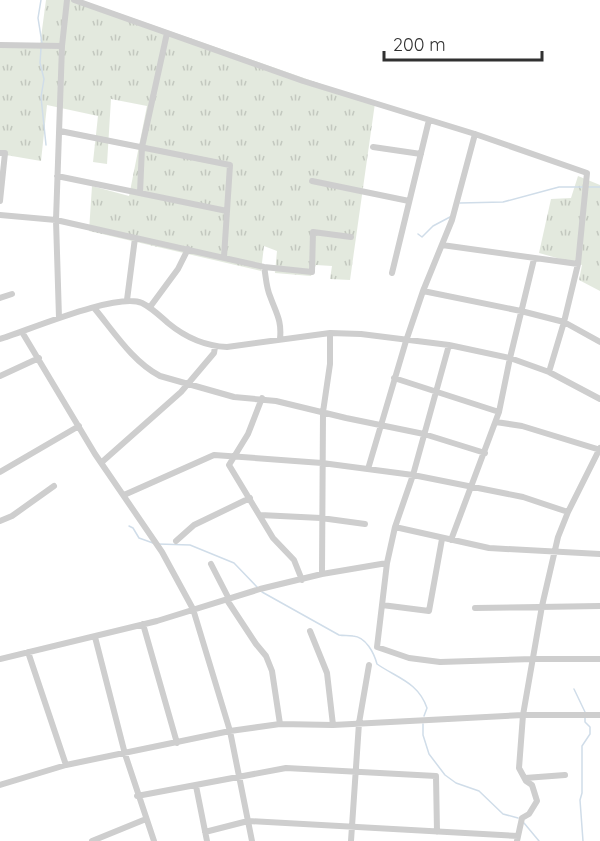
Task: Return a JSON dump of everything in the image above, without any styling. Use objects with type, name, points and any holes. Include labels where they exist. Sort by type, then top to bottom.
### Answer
[{"type":"street","points":[[59,318],[57,176],[62,46],[67,0]]},
{"type":"street","points":[[74,0],[303,81],[475,134],[587,173],[578,264],[549,372]]},
{"type":"street","points":[[140,193],[142,147],[167,33]]},
{"type":"street","points":[[0,45],[62,46]]},
{"type":"street","points":[[392,273],[429,120]]},
{"type":"street","points":[[60,131],[230,165],[224,257]]},
{"type":"street","points":[[368,469],[406,340],[455,211],[475,134]]},
{"type":"street","points":[[373,147],[421,154]]},
{"type":"street","points":[[0,153],[5,153],[0,201]]},
{"type":"street","points":[[57,176],[227,211]]},
{"type":"street","points":[[312,181],[409,201]]},
{"type":"street","points":[[0,215],[56,220],[264,267],[312,272],[313,232],[351,237]]},
{"type":"street","points":[[127,300],[135,237]]},
{"type":"street","points":[[442,245],[578,264]]},
{"type":"street","points":[[150,308],[178,268],[188,249]]},
{"type":"street","points":[[451,540],[499,412],[534,259]]},
{"type":"street","points":[[264,267],[269,295],[278,311],[280,339]]},
{"type":"street","points":[[423,291],[564,322],[600,342]]},
{"type":"street","points":[[0,298],[12,294]]},
{"type":"street","points":[[0,339],[59,318],[127,300],[140,302],[191,338],[215,347],[227,348],[330,333],[361,334],[448,345],[510,358],[549,372],[600,399]]},
{"type":"street","points":[[94,309],[130,351],[152,372],[179,383],[190,383],[234,397],[262,398],[424,434],[485,453]]},
{"type":"street","points":[[22,332],[95,454],[162,552],[193,609],[230,731],[252,841]]},
{"type":"street","points":[[322,574],[323,412],[330,364],[330,333]]},
{"type":"street","points":[[448,345],[413,475],[395,527],[387,562],[377,647],[408,658],[440,662],[600,659]]},
{"type":"street","points":[[102,462],[190,383],[214,353],[215,347]]},
{"type":"street","points":[[0,376],[39,358]]},
{"type":"street","points":[[394,378],[499,412]]},
{"type":"street","points":[[262,398],[248,434],[229,465],[273,538],[294,560],[302,580]]},
{"type":"street","points":[[205,832],[248,821],[517,838],[522,819],[529,814],[537,801],[532,785],[519,768],[523,716],[542,606],[555,552],[568,512],[600,449],[522,426],[496,422]]},
{"type":"street","points":[[0,472],[79,426]]},
{"type":"street","points":[[124,495],[214,455],[322,463],[413,475],[523,497],[568,512]]},
{"type":"street","points":[[0,521],[12,516],[54,486]]},
{"type":"street","points":[[176,541],[194,525],[250,498]]},
{"type":"street","points":[[260,515],[321,518],[365,524]]},
{"type":"street","points":[[395,527],[489,548],[600,555]]},
{"type":"street","points":[[382,605],[429,611],[442,538]]},
{"type":"street","points":[[0,659],[95,637],[260,589],[387,562]]},
{"type":"street","points":[[210,564],[228,599],[269,664],[280,724]]},
{"type":"street","points":[[475,608],[600,606]]},
{"type":"street","points":[[143,624],[177,743]]},
{"type":"street","points":[[310,631],[327,673],[333,725]]},
{"type":"street","points":[[95,637],[137,796],[154,841]]},
{"type":"street","points":[[28,652],[66,765]]},
{"type":"street","points":[[351,841],[359,723],[369,665]]},
{"type":"street","points":[[0,785],[66,765],[230,731],[280,724],[333,725],[523,716],[600,715]]},
{"type":"street","points":[[137,796],[286,768],[436,776],[437,832]]},
{"type":"street","points":[[525,778],[565,775]]},
{"type":"street","points":[[196,786],[207,841]]},
{"type":"street","points":[[92,841],[146,819]]},
{"type":"green space","points":[[46,0],[81,0],[375,103],[350,280],[330,279],[332,266],[316,265],[311,276],[275,273],[277,251],[264,246],[261,271],[89,231],[92,186],[129,196],[147,106],[111,99],[107,164],[93,162],[98,116],[47,105],[41,161],[0,154],[0,45],[40,45]]},
{"type":"green space","points":[[578,176],[600,185],[600,291],[579,280],[582,265],[539,253],[551,199],[571,198]]},
{"type":"waterway","points":[[41,0],[38,18],[42,43]]},
{"type":"waterway","points":[[41,48],[40,63],[44,79],[41,97],[46,145]]},
{"type":"waterway","points":[[460,203],[503,202],[559,187],[584,187]]},
{"type":"waterway","points":[[589,187],[600,187]]},
{"type":"waterway","points":[[418,234],[422,237],[433,226],[450,217]]},
{"type":"waterway","points":[[129,526],[139,538],[153,543]]},
{"type":"waterway","points":[[158,544],[190,545],[234,563],[257,587]]},
{"type":"waterway","points":[[262,592],[339,635],[358,637],[366,642],[377,664],[418,692],[427,708],[424,716]]},
{"type":"waterway","points":[[574,689],[585,712]]},
{"type":"waterway","points":[[583,841],[580,800],[582,746],[590,734],[590,727],[585,722],[585,717]]},
{"type":"waterway","points":[[423,724],[423,735],[429,754],[445,775],[456,783],[479,791],[503,814],[518,818]]},
{"type":"waterway","points":[[524,823],[539,841]]}]
